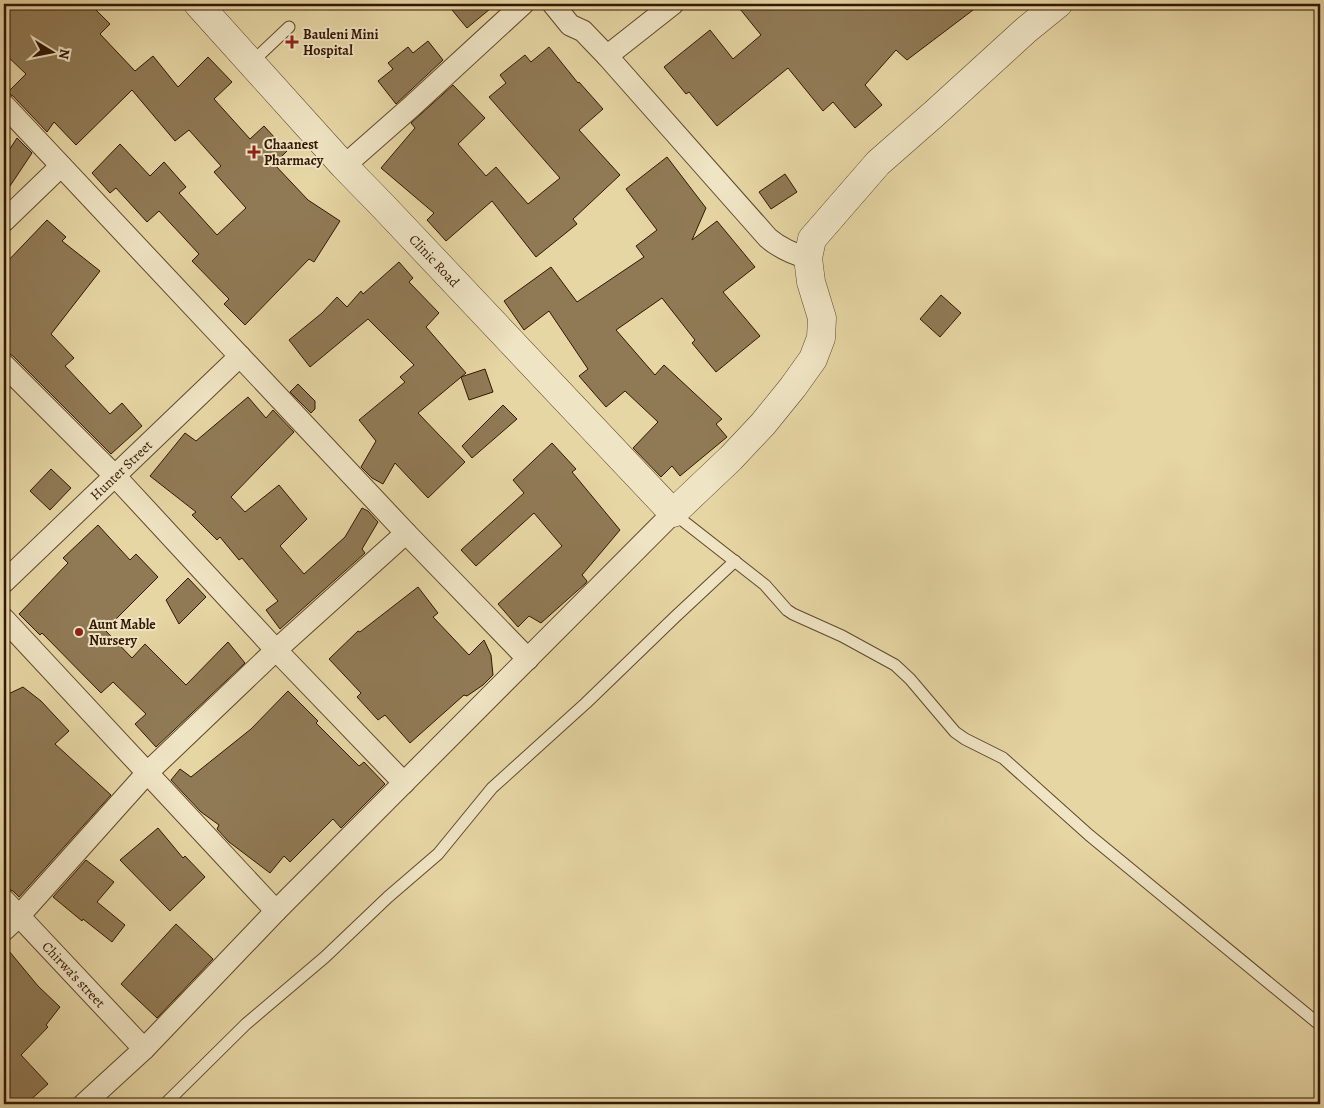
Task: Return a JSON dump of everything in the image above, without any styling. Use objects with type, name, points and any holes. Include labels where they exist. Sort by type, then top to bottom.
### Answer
[{"type":"street","name":"Clinic Road","points":[[198,4],[344,166],[673,514]]},
{"type":"street","points":[[344,166],[523,4]]},
{"type":"street","points":[[553,4],[570,25],[583,31],[608,56],[768,238],[793,254],[808,258]]},
{"type":"street","points":[[608,56],[673,4]]},
{"type":"street","points":[[84,1104],[144,1049],[276,911],[763,424],[813,360],[820,338],[822,318],[811,282],[808,258],[812,239],[878,163],[936,113],[1026,30],[1058,4]]},
{"type":"street","points":[[4,105],[406,533],[528,659]]},
{"type":"street","points":[[4,221],[61,166]]},
{"type":"street","name":"Hunter Street","points":[[4,582],[240,356]]},
{"type":"street","points":[[4,365],[115,476],[276,650],[404,783]]},
{"type":"street","points":[[11,923],[147,773],[276,650],[406,533]]},
{"type":"street","points":[[4,619],[276,911]]},
{"type":"street","name":"Chirwa’s street","points":[[4,900],[11,923],[144,1049]]},
{"type":"lane","points":[[251,63],[288,27]]},
{"type":"lane","points":[[673,514],[765,585],[787,610],[842,636],[895,665],[955,732],[1003,758],[1089,834],[1320,1025]]},
{"type":"lane","points":[[165,1104],[246,1024],[325,957],[388,897],[438,854],[492,788],[586,703],[735,561]]},
{"type":"building","points":[[4,4],[90,4],[110,24],[100,34],[135,71],[153,56],[178,87],[208,57],[232,82],[214,99],[250,139],[264,126],[287,151],[274,164],[308,200],[340,221],[314,262],[309,259],[245,325],[224,304],[229,299],[192,261],[199,254],[159,211],[147,222],[116,188],[110,193],[92,173],[120,144],[150,176],[164,162],[186,187],[179,193],[217,235],[246,208],[214,172],[221,166],[189,130],[175,141],[132,90],[76,145],[54,122],[47,132],[13,96],[7,93],[26,74],[4,53]]},
{"type":"building","points":[[447,4],[496,4],[467,28]]},
{"type":"building","points":[[736,4],[981,4],[907,60],[896,50],[865,85],[882,105],[855,128],[833,102],[823,111],[788,68],[717,126],[689,92],[686,94],[664,67],[710,30],[733,59],[761,35]]},
{"type":"building","points":[[428,41],[443,60],[396,104],[378,81],[393,69],[388,63],[408,47],[413,53]]},
{"type":"building","points":[[549,47],[578,83],[603,109],[579,130],[620,175],[573,219],[577,224],[536,257],[492,201],[446,241],[427,220],[434,213],[381,168],[415,128],[411,123],[453,85],[485,118],[458,144],[486,176],[496,167],[528,204],[560,178],[489,97],[506,83],[500,75],[525,55],[531,62]]},
{"type":"building","points":[[17,138],[32,153],[4,195],[4,158]]},
{"type":"building","points":[[667,157],[706,208],[692,240],[717,221],[755,267],[723,292],[760,336],[716,372],[692,343],[695,340],[662,298],[616,330],[655,375],[664,365],[722,419],[716,424],[727,437],[680,476],[672,466],[661,477],[633,448],[658,422],[625,391],[606,407],[579,376],[588,369],[549,311],[524,330],[504,301],[551,267],[577,302],[644,257],[636,246],[657,230],[626,189]]},
{"type":"building","points":[[785,174],[797,192],[771,209],[759,192]]},
{"type":"building","points":[[47,220],[66,237],[62,241],[100,271],[51,334],[74,358],[65,366],[110,414],[122,403],[142,426],[111,454],[13,356],[4,353],[4,265]]},
{"type":"building","points":[[399,262],[413,278],[409,282],[439,313],[426,327],[466,373],[418,413],[465,462],[428,498],[395,463],[383,484],[372,478],[361,467],[376,441],[359,420],[405,382],[400,377],[414,365],[368,319],[310,367],[289,340],[322,313],[337,297],[347,307],[361,291],[363,294]]},
{"type":"building","points":[[941,295],[961,313],[940,337],[920,319]]},
{"type":"building","points":[[485,369],[493,392],[469,400],[461,377]]},
{"type":"building","points":[[298,384],[315,401],[315,409],[311,413],[290,392]]},
{"type":"building","points":[[248,397],[266,418],[273,410],[294,432],[231,497],[245,512],[279,485],[307,519],[280,546],[304,574],[345,537],[362,508],[368,511],[378,522],[362,549],[365,553],[280,629],[266,610],[278,601],[242,558],[239,560],[220,537],[217,540],[192,515],[196,512],[150,476],[185,433],[196,441]]},
{"type":"building","points":[[503,405],[517,419],[472,458],[462,446]]},
{"type":"building","points":[[552,443],[576,469],[572,472],[620,530],[582,575],[587,581],[586,583],[541,623],[529,616],[518,627],[498,604],[562,546],[534,513],[476,566],[461,550],[524,493],[513,480]]},
{"type":"building","points":[[51,469],[71,488],[50,510],[30,491]]},
{"type":"building","points":[[98,525],[130,560],[136,554],[158,577],[105,630],[132,658],[145,644],[186,685],[228,642],[245,663],[156,747],[135,724],[146,714],[113,682],[101,693],[42,633],[40,635],[19,614],[68,563],[63,558]]},
{"type":"building","points":[[188,578],[206,597],[179,624],[166,600]]},
{"type":"building","points":[[418,587],[438,613],[433,617],[469,655],[484,640],[491,655],[493,675],[483,685],[467,696],[464,695],[410,743],[385,715],[378,720],[357,697],[361,693],[329,659],[358,631],[360,632]]},
{"type":"building","points":[[23,687],[41,701],[69,731],[55,744],[111,795],[19,897],[13,891],[4,887],[4,696]]},
{"type":"building","points":[[288,691],[318,721],[316,723],[359,766],[364,762],[385,784],[341,828],[333,819],[290,862],[284,856],[270,873],[229,842],[217,829],[219,825],[201,812],[171,780],[180,769],[191,777],[251,729]]},
{"type":"building","points":[[158,828],[183,858],[185,856],[205,877],[170,911],[120,860]]},
{"type":"building","points":[[86,860],[114,882],[97,902],[125,925],[112,942],[53,897]]},
{"type":"building","points":[[176,924],[213,959],[157,1018],[121,984]]},
{"type":"building","points":[[4,945],[38,986],[60,1007],[46,1025],[48,1027],[21,1055],[48,1084],[26,1104],[4,1104]]},
{"type":"place","name":"Bauleni Mini Hospital","points":[[292,42]]},
{"type":"place","name":"Chaanest Pharmacy","points":[[254,152]]},
{"type":"place","name":"Aunt Mable Nursery","points":[[79,632]]}]
